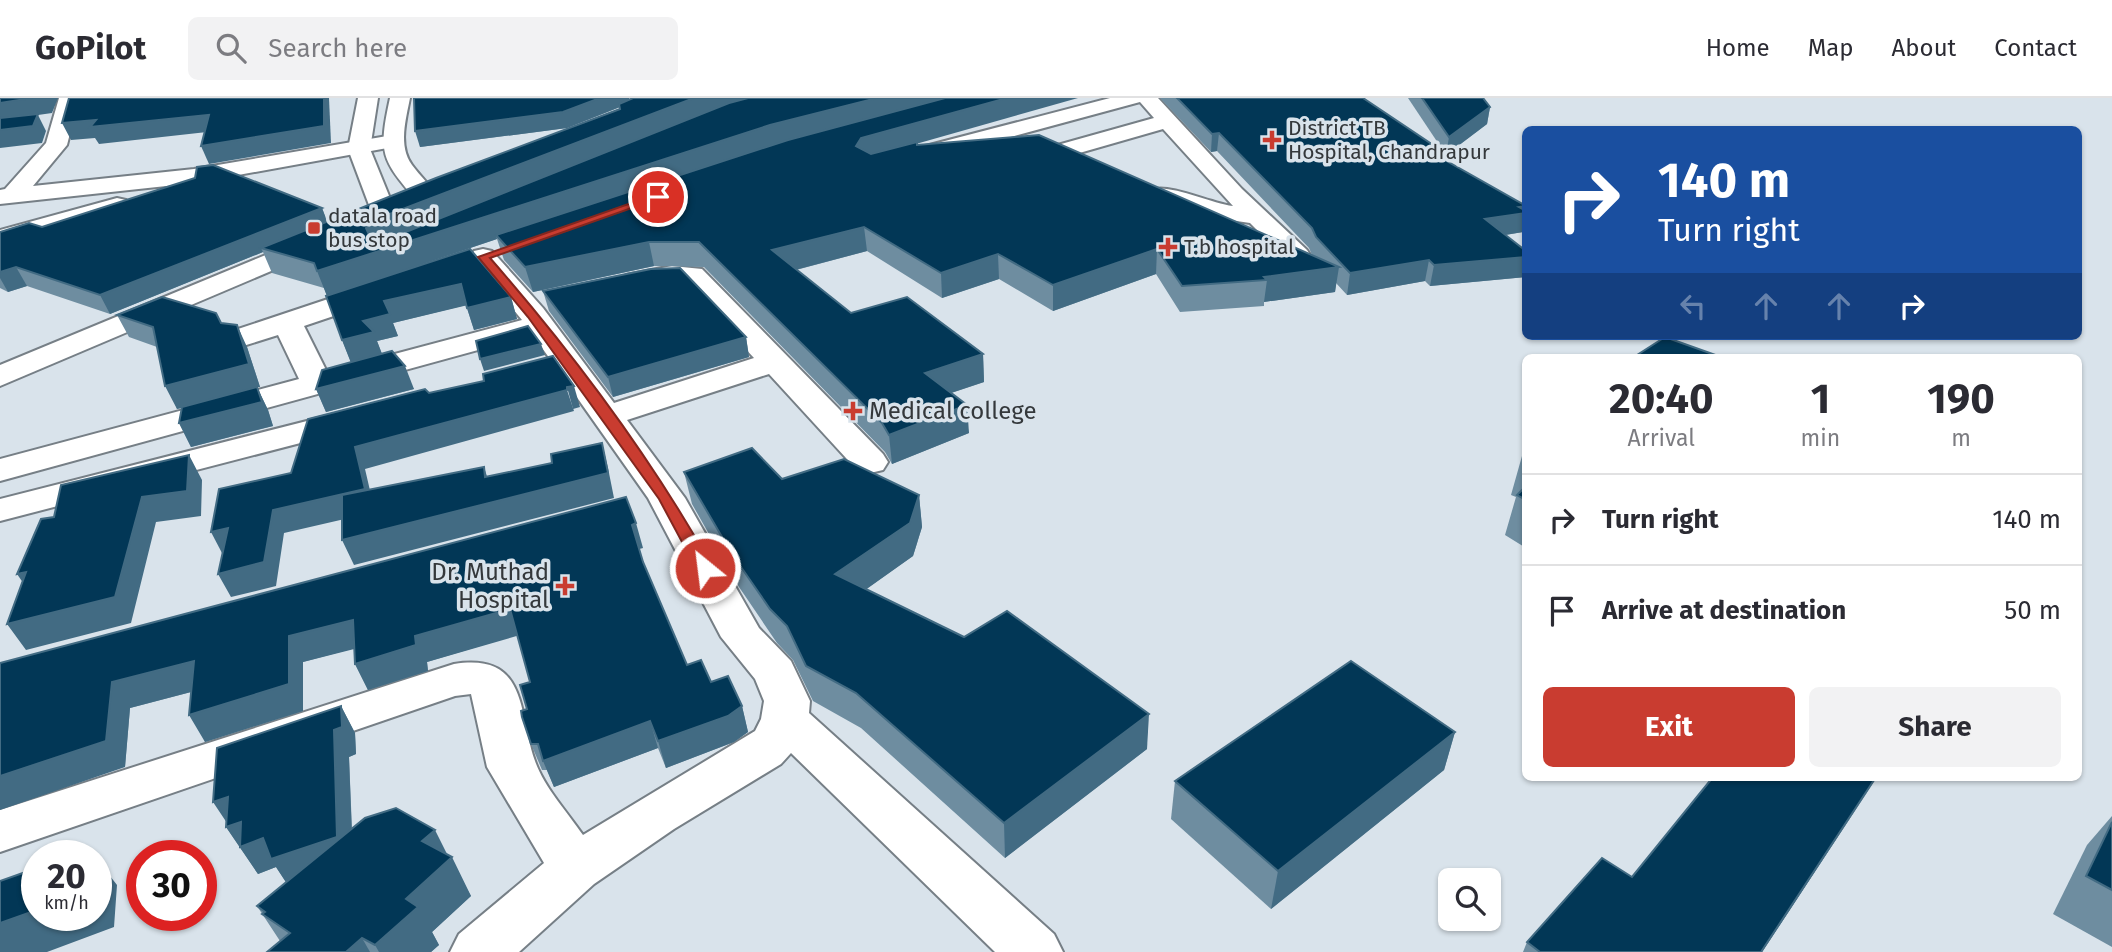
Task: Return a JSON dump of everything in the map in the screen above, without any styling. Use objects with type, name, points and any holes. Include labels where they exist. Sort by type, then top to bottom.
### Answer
[{"type":"street","points":[[368,98],[359,149],[384,213]]},
{"type":"street","points":[[400,98],[393,141],[397,163],[426,196]]},
{"type":"street","points":[[898,160],[1133,98]]},
{"type":"street","points":[[1147,98],[1298,256]]},
{"type":"street","points":[[38,122],[66,109]]},
{"type":"street","points":[[6,196],[56,145],[66,109]]},
{"type":"street","points":[[1062,151],[1167,121]]},
{"type":"street","points":[[1013,130],[1099,167]]},
{"type":"street","points":[[6,196],[194,176],[393,141]]},
{"type":"street","points":[[0,238],[143,199],[194,176]]},
{"type":"street","points":[[1137,183],[1206,211],[1258,217]]},
{"type":"street","points":[[359,224],[451,186]]},
{"type":"street","points":[[0,376],[333,235]]},
{"type":"street","points":[[479,952],[575,868],[656,815],[764,751],[773,743],[785,719],[787,701],[775,672],[743,637],[666,498],[607,416],[554,365],[538,309],[483,257]]},
{"type":"street","points":[[603,288],[672,274],[692,275],[870,462]]},
{"type":"street","points":[[243,337],[405,283]]},
{"type":"street","points":[[0,470],[317,384],[538,309]]},
{"type":"street","points":[[287,322],[317,384]]},
{"type":"street","points":[[607,416],[775,362]]},
{"type":"street","points":[[0,510],[380,412]]},
{"type":"street","points":[[626,508],[666,498]]},
{"type":"street","points":[[0,831],[447,681],[473,678],[488,682],[495,689],[512,767],[575,868]]},
{"type":"street","points":[[785,719],[1034,952]]},
{"type":"building","points":[[0,98],[32,98],[0,103]]},
{"type":"building","points":[[69,98],[324,98],[324,126],[201,146],[209,115],[90,127],[96,120],[62,123]]},
{"type":"building","points":[[414,98],[600,98],[563,112],[415,131]]},
{"type":"building","points":[[633,98],[694,98],[371,221],[366,228],[370,237],[391,238],[729,103],[748,98],[877,98],[770,125],[317,271],[314,263],[261,248],[620,109],[619,104]]},
{"type":"building","points":[[945,98],[1007,98],[861,138],[856,146],[871,154],[917,142],[917,145],[1039,135],[1339,267],[1264,277],[1267,280],[1182,286],[1157,249],[1053,285],[998,254],[941,273],[864,227],[772,250],[851,313],[907,297],[983,354],[925,373],[967,405],[889,435],[882,423],[699,242],[649,242],[525,267],[496,235],[788,140]]},
{"type":"building","points":[[1177,98],[1363,98],[1436,147],[1429,151],[1522,204],[1519,207],[1522,214],[1485,219],[1522,248],[1522,257],[1434,265],[1429,260],[1350,273],[1316,237],[1312,228],[1219,133],[1212,134]]},
{"type":"building","points":[[1422,98],[1483,98],[1490,107],[1449,137]]},
{"type":"building","points":[[38,114],[33,126],[0,130],[0,118]]},
{"type":"building","points":[[213,165],[322,208],[100,295],[16,267],[0,272],[0,232],[29,223],[42,227],[195,178],[197,167]]},
{"type":"building","points":[[470,249],[511,297],[467,308],[461,284],[384,301],[390,314],[363,321],[374,332],[342,340],[326,296]]},
{"type":"building","points":[[680,268],[746,337],[608,377],[543,291],[651,269]]},
{"type":"building","points":[[162,297],[216,313],[221,323],[237,325],[249,364],[165,386],[153,327],[117,315]]},
{"type":"building","points":[[528,326],[541,344],[480,359],[476,341]]},
{"type":"building","points":[[1660,340],[1673,340],[1713,354],[1639,354]]},
{"type":"building","points":[[392,351],[405,366],[316,389],[322,370]]},
{"type":"building","points":[[553,356],[574,386],[355,447],[365,489],[273,510],[264,562],[218,574],[228,528],[211,532],[219,489],[291,473],[308,419],[425,389],[429,393],[484,381],[483,374]]},
{"type":"building","points":[[257,387],[262,402],[179,423],[182,407]]},
{"type":"building","points":[[602,443],[608,473],[342,540],[342,495],[484,467],[485,477],[552,463],[551,454]]},
{"type":"building","points":[[752,448],[782,479],[844,459],[919,495],[910,523],[835,574],[964,637],[1007,611],[1149,714],[1004,823],[856,693],[806,666],[787,626],[770,609],[732,554],[684,472]]},
{"type":"building","points":[[189,455],[187,491],[142,497],[115,597],[7,624],[26,572],[17,574],[41,519],[54,517],[61,485]]},
{"type":"building","points":[[626,497],[636,523],[632,525],[643,562],[687,665],[701,660],[711,682],[728,676],[742,706],[728,716],[658,741],[650,721],[543,761],[538,744],[531,744],[522,717],[521,711],[527,709],[520,685],[530,682],[510,609],[415,636],[416,645],[355,664],[353,620],[289,636],[289,684],[189,715],[194,661],[112,682],[106,741],[0,776],[0,663]]},
{"type":"building","points":[[1351,661],[1455,732],[1278,871],[1175,781]]},
{"type":"building","points":[[341,706],[342,727],[334,730],[337,837],[271,859],[263,838],[240,847],[241,822],[226,827],[228,797],[213,802],[217,748]]},
{"type":"building","points":[[1710,781],[1873,781],[1761,952],[1540,952],[1527,942],[1602,858],[1632,877]]},
{"type":"building","points":[[396,808],[435,830],[422,841],[452,857],[406,899],[418,907],[375,945],[362,938],[346,952],[267,952],[290,933],[262,914],[265,912],[257,906],[365,818]]},
{"type":"building","points":[[2112,822],[2112,890],[2086,876]]},
{"type":"building","points":[[21,874],[21,916],[0,923],[0,881]]},
{"type":"place","name":"District TB Hospital, Chandrapur","points":[[1272,140]]},
{"type":"place","name":"datala road bus stop","points":[[314,228]]},
{"type":"place","name":"T.b hospital","points":[[1168,247]]},
{"type":"place","name":"Medical college","points":[[853,411]]},
{"type":"place","name":"Dr. Muthad Hospital","points":[[565,586]]},
{"type":"route","points":[[658,197],[483,257],[533,314],[666,498],[705,568]]}]
